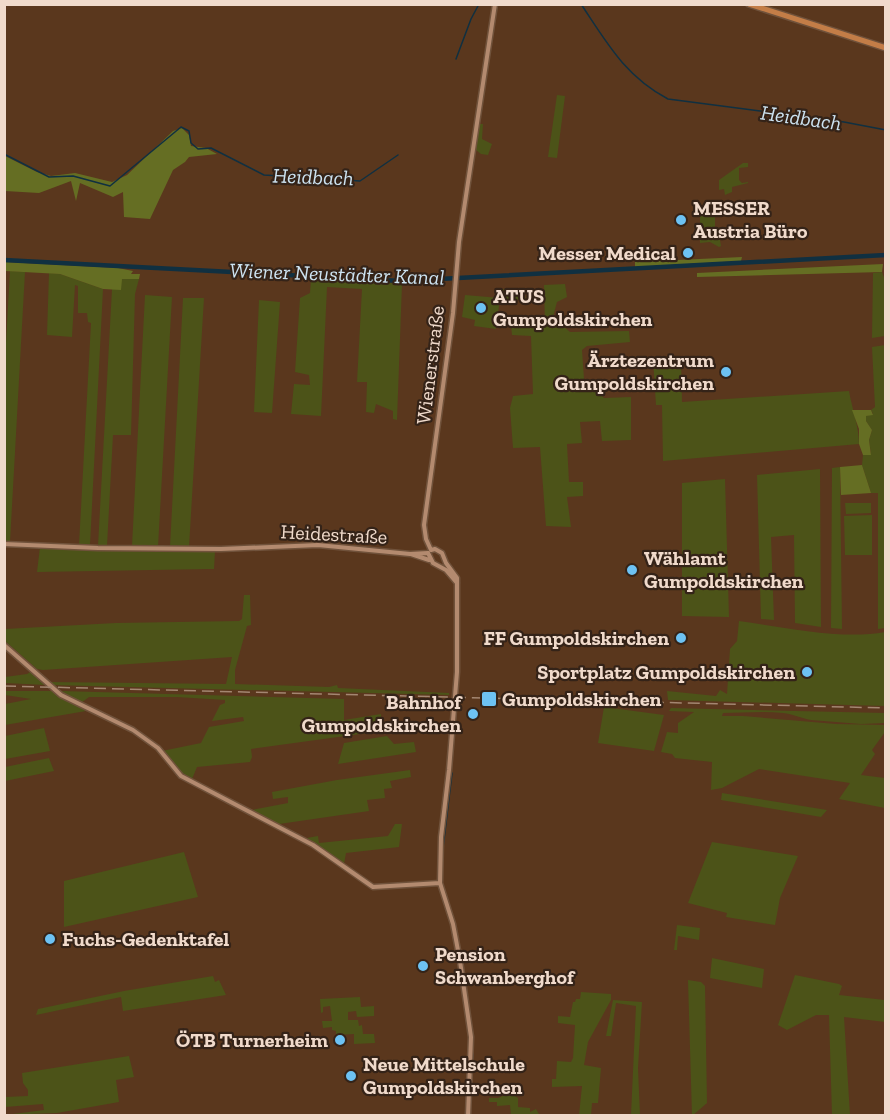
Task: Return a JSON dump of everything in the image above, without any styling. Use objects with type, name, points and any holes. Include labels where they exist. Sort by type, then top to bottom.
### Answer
[{"type":"main road","points":[[749,4],[885,48]]},
{"type":"street","name":"Wienerstraße","points":[[430,560],[424,525],[456,274],[495,4]]},
{"type":"street","name":"Heidestraße","points":[[4,544],[98,548],[221,549],[318,544],[410,554],[430,560]]},
{"type":"street","points":[[430,551],[435,549],[442,553],[444,565],[454,573],[457,583],[456,672],[449,770],[441,837],[440,883],[453,924],[471,1037],[468,1116]]},
{"type":"street","name":"Heidestraße","points":[[410,554],[430,551]]},
{"type":"street","points":[[430,560],[437,566],[444,565]]},
{"type":"street","points":[[4,645],[66,699],[133,730],[158,748],[181,776],[313,845],[374,887],[440,883]]},
{"type":"green space","points":[[557,95],[565,96],[557,158],[548,157]]},
{"type":"green space","points":[[479,124],[483,124],[482,139],[492,144],[488,155],[476,150]]},
{"type":"green space","points":[[182,128],[189,135],[191,146],[206,148],[217,154],[189,157],[173,170],[150,219],[124,217],[123,192],[113,197],[80,183],[76,201],[71,181],[39,193],[5,191],[5,156],[37,172],[51,176],[75,173],[112,182],[127,175],[173,131]]},
{"type":"green space","points":[[743,163],[748,163],[748,167],[739,168],[739,180],[742,183],[748,183],[732,187],[732,192],[725,195],[724,189],[719,190],[719,180]]},
{"type":"green space","points":[[700,211],[715,211],[715,239],[720,240],[721,246],[710,242],[700,243]]},
{"type":"green space","points":[[742,257],[741,261],[635,267],[635,262]]},
{"type":"green space","points":[[5,262],[118,268],[133,271],[131,274],[140,274],[139,279],[122,279],[121,290],[103,289],[60,274],[5,271]]},
{"type":"green space","points":[[883,264],[882,272],[697,277],[697,273]]},
{"type":"green space","points":[[10,271],[25,272],[10,542],[5,542],[4,378]]},
{"type":"green space","points":[[882,272],[885,280],[885,336],[872,338],[873,273]]},
{"type":"green space","points":[[49,273],[60,274],[103,289],[90,545],[79,545],[91,323],[88,322],[87,313],[78,313],[78,286],[75,285],[72,337],[47,335]]},
{"type":"green space","points":[[314,277],[402,284],[397,420],[393,419],[393,411],[376,404],[374,413],[366,412],[367,382],[357,382],[362,289],[327,287],[321,416],[291,414],[294,384],[310,385],[309,375],[295,372],[300,298],[310,293],[311,279]]},
{"type":"green space","points":[[121,279],[139,279],[135,294],[131,435],[113,435],[107,546],[98,546],[112,289],[121,289]]},
{"type":"green space","points":[[565,284],[567,297],[557,302],[553,317],[570,332],[629,331],[630,342],[587,346],[582,350],[584,379],[562,382],[562,390],[595,389],[604,398],[631,397],[631,440],[602,441],[600,421],[580,422],[582,443],[567,444],[569,482],[583,482],[583,496],[567,497],[571,527],[546,526],[540,447],[513,448],[510,408],[513,396],[533,394],[531,336],[512,335],[511,326],[545,326],[544,285]]},
{"type":"green space","name":"ATUS Gumpoldskirchen","points":[[523,288],[526,299],[506,301],[503,289]]},
{"type":"green space","points":[[145,295],[172,297],[158,547],[132,546]]},
{"type":"green space","name":"ATUS Gumpoldskirchen","points":[[465,295],[500,298],[496,329],[474,326],[475,320],[462,317]]},
{"type":"green space","points":[[183,298],[204,298],[189,547],[170,547]]},
{"type":"green space","points":[[259,300],[280,302],[272,413],[254,412]]},
{"type":"green space","points":[[885,345],[886,628],[878,629],[878,493],[871,493],[862,465],[863,455],[871,454],[869,440],[872,430],[865,416],[873,414],[871,410],[875,407],[872,347]]},
{"type":"green space","points":[[681,358],[682,402],[849,391],[859,444],[663,461],[662,405],[656,405],[653,359]]},
{"type":"green space","points":[[852,410],[871,410],[873,415],[866,416],[866,421],[872,430],[869,440],[871,455],[863,455],[859,444],[859,429]]},
{"type":"green space","points":[[862,465],[871,493],[841,495],[840,467]]},
{"type":"green space","points":[[840,467],[842,629],[831,628],[832,468]]},
{"type":"green space","points":[[820,469],[821,627],[795,623],[794,535],[771,537],[774,620],[761,619],[757,475]]},
{"type":"green space","points":[[725,479],[729,617],[682,616],[682,483]]},
{"type":"green space","points":[[845,503],[871,503],[871,513],[846,514]]},
{"type":"green space","points":[[872,515],[872,555],[845,555],[844,516]]},
{"type":"green space","points":[[40,547],[215,551],[214,569],[37,572]]},
{"type":"green space","points":[[244,595],[250,595],[251,625],[247,626],[235,670],[235,684],[329,687],[337,685],[338,688],[449,693],[449,695],[51,685],[49,682],[226,684],[232,657],[43,670],[37,669],[5,641],[5,629],[116,623],[239,621],[242,619]]},
{"type":"green space","name":"Sportplatz Gumpoldskirchen","points":[[739,621],[831,634],[885,632],[885,706],[668,700],[667,691],[716,696],[720,690],[727,694],[730,649],[737,641]]},
{"type":"green space","points":[[32,671],[46,685],[5,683],[5,677],[27,674]]},
{"type":"green space","points":[[5,691],[52,691],[86,711],[5,725],[5,704],[31,699],[5,695]]},
{"type":"green space","points":[[61,691],[344,699],[344,720],[381,714],[382,731],[251,749],[250,762],[197,767],[192,779],[182,773],[162,751],[201,743],[209,727],[244,721],[243,717],[212,721],[225,700],[177,697],[89,697],[81,703]]},
{"type":"green space","points":[[604,707],[664,715],[654,751],[598,743]]},
{"type":"green space","points":[[671,708],[885,713],[885,723],[861,724],[811,720],[775,712],[723,713],[722,716],[836,724],[885,725],[885,732],[872,750],[875,754],[861,775],[885,778],[885,808],[839,799],[850,783],[759,769],[722,788],[711,790],[712,762],[675,758],[672,754],[661,752],[667,732],[678,733],[678,723],[694,712],[669,711]]},
{"type":"green space","points":[[44,728],[50,751],[5,759],[5,736]]},
{"type":"green space","points":[[387,736],[394,744],[414,742],[416,752],[338,764],[344,743]]},
{"type":"green space","points":[[49,758],[54,771],[5,781],[5,767]]},
{"type":"green space","points":[[410,770],[411,777],[390,781],[392,788],[384,789],[385,798],[367,800],[369,811],[279,824],[252,810],[288,803],[288,797],[273,799],[272,792]]},
{"type":"green space","points":[[722,793],[827,810],[821,817],[721,800]]},
{"type":"green space","points":[[395,824],[402,824],[399,847],[346,853],[344,864],[307,838],[318,836],[319,843],[388,836]]},
{"type":"green space","points":[[712,842],[798,856],[780,898],[775,925],[726,917],[727,913],[688,903]]},
{"type":"green space","points":[[184,852],[198,897],[64,927],[64,881]]},
{"type":"green space","points":[[677,925],[700,928],[699,940],[678,936],[677,950],[674,950]]},
{"type":"green space","points":[[712,958],[764,969],[762,988],[710,978]]},
{"type":"green space","points":[[795,975],[839,984],[842,986],[839,995],[885,1000],[885,1022],[844,1017],[850,1115],[832,1115],[829,1015],[816,1015],[787,1030],[778,1025]]},
{"type":"green space","points":[[213,976],[215,982],[219,980],[226,995],[123,1011],[121,997],[36,1015],[38,1009]]},
{"type":"green space","points":[[688,980],[701,982],[705,986],[707,1103],[692,1116]]},
{"type":"green space","points":[[581,992],[611,994],[611,1000],[588,1042],[584,1065],[601,1068],[598,1103],[592,1103],[591,1115],[579,1115],[582,1086],[552,1087],[552,1079],[556,1079],[557,1061],[571,1062],[573,1058],[575,1025],[558,1023],[558,1016],[570,1017],[573,1002],[580,999]]},
{"type":"green space","points":[[360,997],[361,1007],[374,1006],[374,1016],[357,1017],[356,1011],[348,1012],[348,1020],[358,1020],[359,1026],[362,1025],[363,1034],[374,1034],[375,1043],[354,1044],[354,1034],[336,1035],[332,1027],[323,1028],[322,1021],[332,1021],[330,1006],[323,1007],[321,1013],[320,999]]},
{"type":"green space","points":[[613,1000],[642,1002],[638,1068],[640,1115],[631,1115],[636,1006],[616,1003],[611,1036],[606,1036]]},
{"type":"green space","points":[[129,1056],[134,1077],[116,1080],[119,1102],[57,1113],[5,1115],[44,1110],[43,1104],[5,1107],[5,1097],[28,1096],[22,1073]]},
{"type":"green space","points":[[505,1095],[518,1098],[518,1107],[530,1108],[530,1112],[536,1109],[539,1114],[511,1115],[510,1105],[497,1106],[497,1102],[489,1102],[489,1098]]},
{"type":"waterway","name":"Heidbach","points":[[456,59],[479,4]]},
{"type":"waterway","name":"Heidbach","points":[[581,4],[628,69],[668,99],[844,122],[886,130]]},
{"type":"waterway","name":"Heidbach","points":[[4,154],[49,177],[73,176],[110,186],[181,127],[189,131],[191,143],[198,149],[211,148],[264,175],[360,181],[398,155]]},
{"type":"waterway","name":"Wiener Neustädter Kanal","points":[[4,260],[401,281],[886,255]]},
{"type":"waterway","points":[[443,848],[452,773]]},
{"type":"waterway","points":[[472,1064],[473,1054]]},
{"type":"railway","points":[[4,686],[886,708]]},
{"type":"place","name":"MESSER Austria Büro","points":[[681,220]]},
{"type":"place","name":"Messer Medical","points":[[688,253]]},
{"type":"place","name":"ATUS Gumpoldskirchen","points":[[481,308]]},
{"type":"place","name":"Ärztezentrum Gumpoldskirchen","points":[[726,372]]},
{"type":"place","name":"Wählamt Gumpoldskirchen","points":[[632,570]]},
{"type":"place","name":"FF Gumpoldskirchen","points":[[681,638]]},
{"type":"place","name":"Sportplatz Gumpoldskirchen","points":[[807,672]]},
{"type":"place","name":"Gumpoldskirchen","points":[[489,699]]},
{"type":"place","name":"Bahnhof Gumpoldskirchen","points":[[473,714]]},
{"type":"place","name":"Fuchs-Gedenktafel","points":[[50,939]]},
{"type":"place","name":"Pension Schwanberghof","points":[[423,966]]},
{"type":"place","name":"ÖTB Turnerheim","points":[[340,1040]]},
{"type":"place","name":"Neue Mittelschule Gumpoldskirchen","points":[[351,1076]]}]
